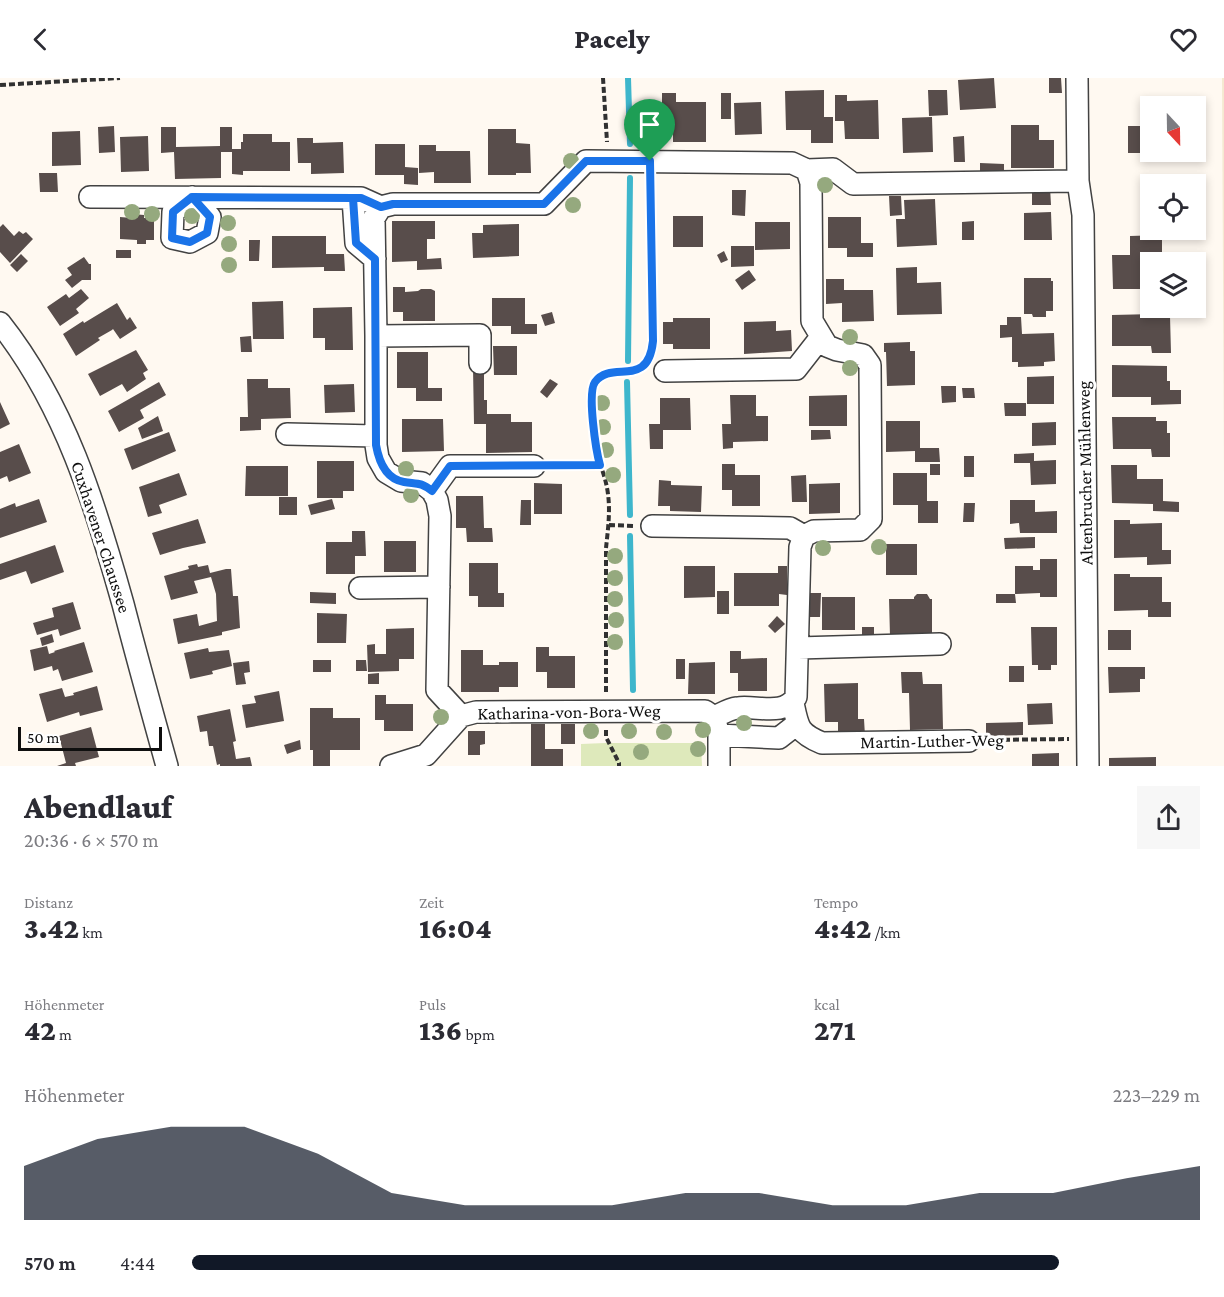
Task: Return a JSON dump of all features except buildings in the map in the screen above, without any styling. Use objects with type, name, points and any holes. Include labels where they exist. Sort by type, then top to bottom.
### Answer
[{"type":"street","name":"Altenbrucher Mühlenweg","points":[[1077,78],[1078,181],[1083,215],[1088,766]]},
{"type":"street","points":[[90,197],[361,198],[381,207],[393,204],[544,204],[586,161],[792,163],[807,170],[832,169],[853,183],[1078,181]]},
{"type":"street","points":[[716,726],[779,738],[797,724],[793,703],[796,697],[800,547],[804,536],[814,531],[860,530],[871,519],[870,365],[863,355],[828,346],[813,321],[811,183],[807,170]]},
{"type":"street","points":[[353,198],[356,243],[375,259]]},
{"type":"street","points":[[381,207],[374,218],[378,458],[386,472],[401,481],[422,483],[432,491],[437,500],[440,516],[437,690],[461,716]]},
{"type":"street","name":"Cuxhavener Chaussee","points":[[0,323],[38,378],[85,479],[102,530],[167,766]]},
{"type":"street","points":[[376,336],[480,335],[480,363]]},
{"type":"street","points":[[665,371],[796,369],[821,337]]},
{"type":"street","points":[[287,434],[376,436]]},
{"type":"street","points":[[432,491],[450,466],[534,466]]},
{"type":"street","points":[[652,526],[790,528],[804,536]]},
{"type":"street","points":[[360,588],[439,587]]},
{"type":"street","points":[[798,648],[940,644]]},
{"type":"street","points":[[716,726],[736,708],[781,708],[793,703]]},
{"type":"street","name":"Katharina-von-Bora-Weg","points":[[391,766],[426,755],[461,716],[476,712],[705,711],[716,726]]},
{"type":"street","name":"Martin-Luther-Weg","points":[[797,724],[808,737],[822,743],[969,741]]},
{"type":"street","points":[[716,726],[719,766]]},
{"type":"path","points":[[0,85],[120,78]]},
{"type":"path","points":[[603,78],[609,161]]},
{"type":"path","points":[[606,699],[608,491],[596,450],[592,390],[595,382],[602,376],[610,373],[636,371],[646,362],[652,350],[650,161]]},
{"type":"path","points":[[534,466],[600,465]]},
{"type":"path","name":"Martin-Luther-Weg","points":[[969,741],[1074,739]]},
{"type":"path","points":[[611,747],[620,765]]},
{"type":"shaded area","points":[[1222,78],[1224,78],[1224,476]]},
{"type":"green space","points":[[701,743],[702,766],[581,766],[581,744]]},
{"type":"waterway","points":[[628,78],[630,144]]},
{"type":"waterway","points":[[628,361],[630,178]]},
{"type":"waterway","points":[[627,382],[630,515]]},
{"type":"waterway","points":[[630,536],[633,690]]},
{"type":"route","points":[[650,161],[586,161],[544,204],[393,204],[381,207],[361,198],[192,197],[210,217],[207,233],[190,242],[172,238],[173,212],[192,197],[353,198],[356,243],[375,259],[376,445],[378,458],[386,472],[401,481],[422,483],[432,491],[450,466],[600,465],[596,450],[592,399],[595,382],[610,373],[636,371],[646,362],[652,350],[650,161]]}]
